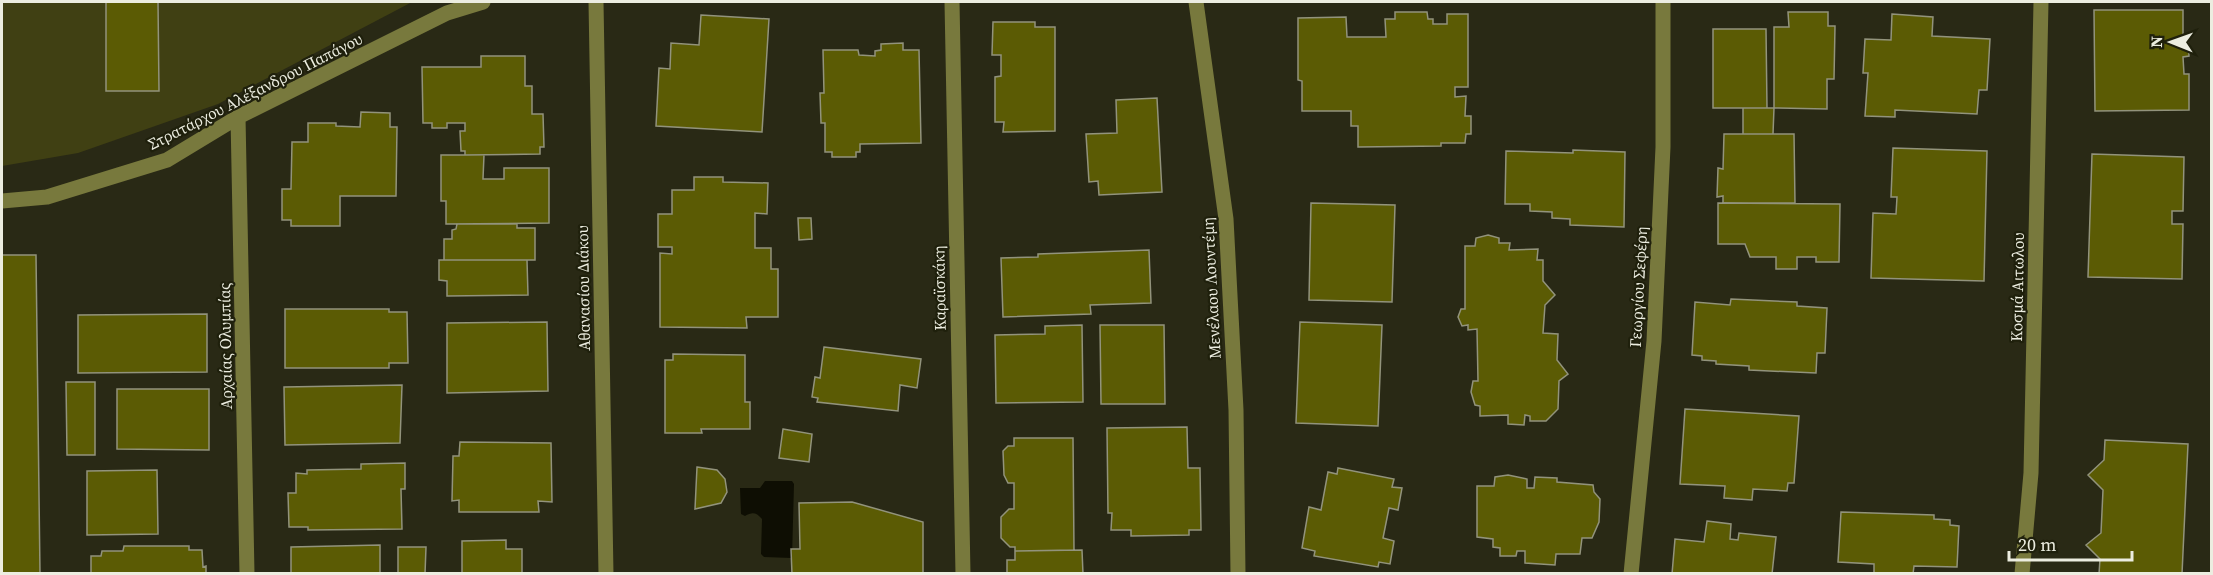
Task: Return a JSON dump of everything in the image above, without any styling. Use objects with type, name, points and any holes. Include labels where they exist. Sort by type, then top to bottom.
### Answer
[{"type":"street","name":"Στρατάρχου Αλέξανδρου Παπάγου","points":[[2,201],[48,197],[167,160],[238,117],[447,13],[483,2]]},
{"type":"street","name":"Αθανασίου Διάκου","points":[[596,2],[606,573]]},
{"type":"street","name":"Καραϊσκάκη","points":[[952,2],[963,573]]},
{"type":"street","name":"Μενέλαου Λουντέμη","points":[[1196,2],[1226,219],[1236,410],[1238,573]]},
{"type":"street","name":"Γεωργίου Σεφέρη","points":[[1631,573],[1654,341],[1663,147],[1663,2]]},
{"type":"street","name":"Κοσμά Αιτωλου","points":[[2022,573],[2031,473],[2041,2]]},
{"type":"street","name":"Αρχαίας Ολυμπίας","points":[[238,117],[248,573]]},
{"type":"shaded area","points":[[2,2],[412,2],[218,104],[78,153],[2,166]]},
{"type":"shaded area","points":[[765,481],[792,481],[794,484],[792,558],[764,557],[761,554],[762,519],[754,513],[745,516],[741,514],[740,488],[760,488]]},
{"type":"building","points":[[106,2],[158,2],[159,91],[106,91]]},
{"type":"building","points":[[2094,10],[2183,10],[2183,39],[2188,39],[2189,56],[2183,57],[2184,74],[2189,74],[2189,110],[2095,111]]},
{"type":"building","points":[[1395,12],[1427,12],[1428,19],[1433,19],[1433,24],[1447,24],[1447,14],[1468,14],[1468,87],[1455,87],[1455,97],[1466,96],[1465,116],[1471,116],[1471,134],[1466,134],[1465,143],[1441,143],[1441,146],[1358,147],[1358,126],[1351,126],[1351,111],[1302,111],[1302,81],[1298,80],[1298,18],[1346,17],[1347,37],[1386,37],[1385,19],[1395,19]]},
{"type":"building","points":[[1788,12],[1828,12],[1828,26],[1835,26],[1834,79],[1827,79],[1827,109],[1774,108],[1774,27],[1789,27]]},
{"type":"building","points":[[1892,14],[1933,17],[1932,36],[1990,39],[1987,90],[1979,90],[1977,114],[1895,110],[1895,117],[1865,116],[1868,73],[1863,73],[1865,39],[1891,40]]},
{"type":"building","points":[[701,15],[769,19],[762,132],[656,126],[659,68],[670,69],[671,43],[699,45]]},
{"type":"building","points":[[993,22],[1035,22],[1035,27],[1055,27],[1055,131],[1003,132],[1004,122],[995,122],[995,77],[1001,76],[1001,55],[992,55]]},
{"type":"building","points":[[1713,29],[1766,29],[1767,108],[1713,108]]},
{"type":"building","points":[[903,43],[903,50],[919,50],[921,143],[860,144],[860,152],[856,152],[856,157],[832,157],[832,152],[825,152],[825,123],[821,123],[820,93],[824,93],[823,50],[858,50],[859,55],[875,56],[875,51],[881,50],[881,44]]},
{"type":"building","points":[[481,56],[525,56],[525,86],[532,86],[532,114],[543,114],[544,147],[540,147],[540,154],[465,155],[465,151],[461,151],[460,131],[465,131],[465,123],[447,123],[447,128],[432,128],[432,123],[423,123],[422,67],[481,67]]},
{"type":"building","points":[[1157,98],[1162,192],[1099,195],[1098,181],[1089,182],[1086,134],[1117,133],[1116,100]]},
{"type":"building","points":[[1743,108],[1774,108],[1773,134],[1743,134]]},
{"type":"building","points":[[361,112],[390,113],[390,127],[397,127],[396,196],[340,196],[340,226],[291,226],[291,220],[282,220],[282,189],[291,189],[292,142],[308,142],[308,123],[336,123],[336,126],[360,127]]},
{"type":"building","points":[[1724,134],[1794,134],[1795,203],[1723,203],[1723,196],[1717,197],[1718,168],[1723,169]]},
{"type":"building","points":[[1893,148],[1987,151],[1984,281],[1871,278],[1873,213],[1896,214],[1897,197],[1891,197]]},
{"type":"building","points":[[1573,150],[1625,152],[1624,227],[1570,225],[1570,219],[1552,218],[1552,212],[1530,211],[1530,204],[1505,204],[1506,151],[1573,153]]},
{"type":"building","points":[[2092,154],[2184,157],[2183,211],[2172,211],[2172,224],[2183,224],[2182,279],[2088,277]]},
{"type":"building","points":[[441,155],[484,155],[483,179],[504,179],[504,168],[549,168],[549,223],[446,224],[446,201],[441,201]]},
{"type":"building","points":[[694,177],[723,177],[723,182],[768,183],[767,214],[755,213],[755,248],[771,248],[771,269],[778,269],[778,317],[746,317],[747,328],[660,327],[660,253],[672,254],[672,247],[658,247],[658,214],[672,214],[672,190],[694,190]]},
{"type":"building","points":[[1311,203],[1395,205],[1392,302],[1309,300]]},
{"type":"building","points":[[1718,203],[1840,204],[1839,262],[1816,262],[1816,257],[1797,257],[1797,269],[1776,269],[1776,257],[1750,257],[1745,244],[1718,244]]},
{"type":"building","points":[[798,218],[811,218],[812,239],[799,240]]},
{"type":"building","points":[[457,224],[517,224],[517,228],[535,228],[535,260],[444,260],[444,239],[452,239],[452,230],[456,229]]},
{"type":"building","points":[[1488,235],[1499,238],[1499,243],[1510,243],[1509,250],[1538,249],[1537,260],[1543,260],[1543,281],[1555,295],[1545,305],[1543,333],[1558,334],[1557,360],[1568,374],[1559,381],[1558,409],[1546,421],[1530,421],[1530,416],[1525,415],[1524,425],[1508,424],[1508,415],[1480,416],[1480,406],[1475,405],[1471,392],[1473,381],[1478,381],[1477,329],[1468,330],[1468,325],[1462,326],[1458,317],[1461,309],[1465,309],[1465,246],[1475,246],[1476,238]]},
{"type":"building","points":[[1149,250],[1151,303],[1090,305],[1091,314],[1003,317],[1001,258],[1038,257],[1038,254]]},
{"type":"building","points":[[2,255],[36,255],[40,574],[2,574]]},
{"type":"building","points":[[439,260],[527,260],[528,295],[447,296],[447,281],[439,280]]},
{"type":"building","points":[[1731,299],[1797,302],[1797,306],[1827,308],[1825,353],[1817,353],[1816,373],[1749,370],[1749,366],[1716,364],[1716,361],[1702,360],[1702,356],[1692,355],[1695,302],[1730,305]]},
{"type":"building","points":[[285,309],[389,309],[389,312],[407,312],[408,363],[389,363],[389,368],[285,368]]},
{"type":"building","points":[[207,314],[207,372],[78,373],[78,315]]},
{"type":"building","points":[[547,322],[548,391],[447,393],[447,323]]},
{"type":"building","points":[[1300,322],[1382,325],[1378,426],[1296,423]]},
{"type":"building","points":[[1082,325],[1083,402],[996,403],[995,335],[1045,334],[1045,326]]},
{"type":"building","points":[[1100,325],[1164,325],[1165,404],[1101,404]]},
{"type":"building","points":[[824,347],[921,359],[917,388],[900,385],[898,411],[817,402],[818,398],[812,397],[815,377],[820,378]]},
{"type":"building","points":[[673,354],[745,355],[745,402],[750,402],[750,429],[701,429],[702,433],[665,433],[665,360],[673,360]]},
{"type":"building","points":[[66,382],[95,382],[95,455],[67,455]]},
{"type":"building","points":[[402,385],[400,443],[285,445],[284,387]]},
{"type":"building","points":[[117,389],[209,389],[209,450],[117,449]]},
{"type":"building","points":[[1685,409],[1799,416],[1794,483],[1788,483],[1787,491],[1753,489],[1752,500],[1724,498],[1725,486],[1680,484]]},
{"type":"building","points":[[1187,427],[1188,468],[1200,468],[1201,530],[1189,530],[1189,535],[1131,536],[1131,530],[1111,530],[1112,513],[1108,513],[1107,428]]},
{"type":"building","points":[[783,429],[812,434],[809,462],[779,458]]},
{"type":"building","points":[[1014,438],[1073,438],[1074,550],[1015,551],[1015,547],[1010,547],[1001,538],[1001,517],[1009,509],[1014,509],[1014,483],[1008,483],[1004,475],[1003,451],[1008,446],[1014,446]]},
{"type":"building","points":[[2105,440],[2188,444],[2182,574],[2099,574],[2100,559],[2086,545],[2101,533],[2103,490],[2088,475],[2104,460]]},
{"type":"building","points":[[460,442],[551,443],[552,502],[538,501],[539,512],[459,512],[459,500],[452,501],[453,456],[459,456]]},
{"type":"building","points":[[405,463],[405,489],[401,489],[402,529],[308,530],[308,527],[289,527],[288,493],[296,493],[296,473],[307,474],[307,470],[361,469],[361,464]]},
{"type":"building","points":[[697,467],[717,470],[725,479],[727,492],[721,503],[695,509]]},
{"type":"building","points":[[1338,468],[1394,479],[1392,487],[1402,488],[1398,510],[1389,508],[1383,538],[1394,541],[1390,564],[1379,562],[1378,567],[1314,556],[1315,551],[1302,548],[1309,507],[1321,510],[1328,472],[1337,474]]},
{"type":"building","points":[[157,470],[158,534],[87,535],[87,471]]},
{"type":"building","points":[[1508,475],[1527,479],[1527,488],[1534,488],[1535,477],[1557,478],[1557,482],[1593,485],[1594,492],[1600,499],[1599,522],[1592,538],[1582,538],[1580,554],[1556,554],[1555,565],[1525,563],[1525,551],[1517,551],[1516,556],[1500,556],[1500,548],[1493,547],[1493,539],[1477,537],[1477,486],[1494,486],[1495,477]]},
{"type":"building","points":[[852,502],[923,522],[923,574],[792,574],[791,549],[800,549],[799,503]]},
{"type":"building","points":[[1841,512],[1934,515],[1934,519],[1950,520],[1950,525],[1959,526],[1957,567],[1914,566],[1913,574],[1874,574],[1874,564],[1838,562]]},
{"type":"building","points":[[1707,521],[1731,524],[1730,539],[1738,540],[1739,533],[1776,537],[1772,574],[1672,574],[1675,539],[1704,542]]},
{"type":"building","points":[[506,540],[506,549],[522,549],[522,573],[533,574],[462,574],[462,541]]},
{"type":"building","points":[[380,545],[380,574],[291,574],[291,547]]},
{"type":"building","points":[[124,546],[189,546],[189,550],[202,550],[203,567],[206,566],[206,574],[91,574],[91,556],[101,556],[102,551],[123,551]]},
{"type":"building","points":[[398,547],[426,547],[425,574],[398,574]]},
{"type":"building","points":[[1082,550],[1083,574],[1007,574],[1007,560],[1015,560],[1015,551]]}]
